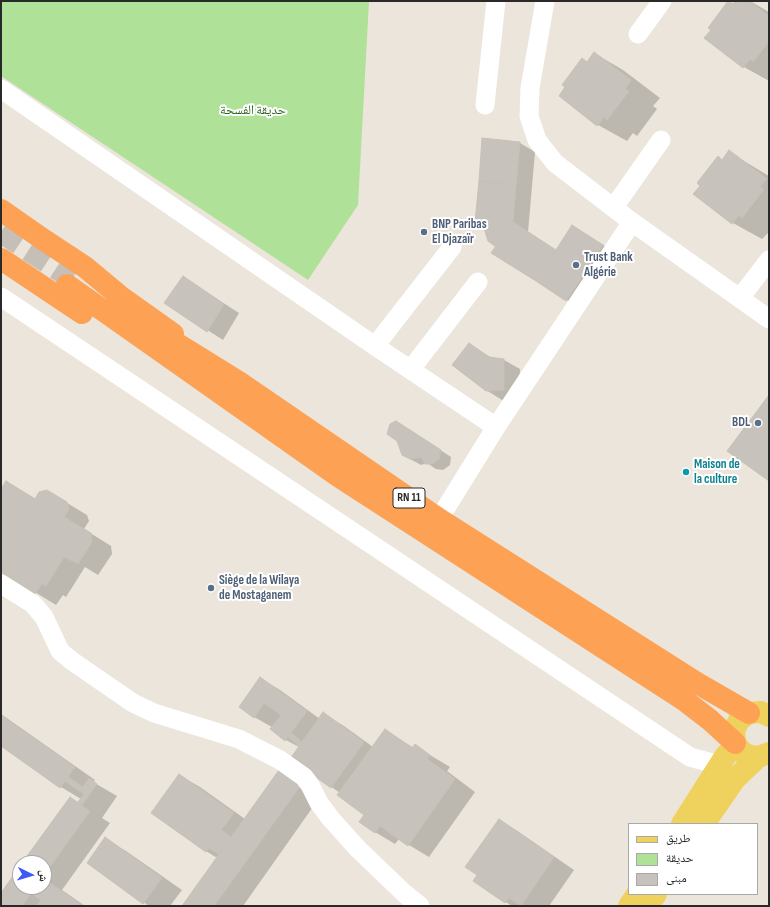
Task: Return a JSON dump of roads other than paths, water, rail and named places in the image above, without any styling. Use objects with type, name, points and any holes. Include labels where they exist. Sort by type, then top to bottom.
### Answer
[{"type":"highway","points":[[1,210],[86,267],[235,391]]},
{"type":"highway","points":[[1,259],[78,311],[235,391]]},
{"type":"highway","name":"RN 11","points":[[69,282],[235,391],[697,683],[763,714]]},
{"type":"highway","name":"RN 11","points":[[235,391],[338,476],[684,700],[710,720],[736,745]]},
{"type":"main road","points":[[763,714],[739,720],[734,731],[736,745],[742,752],[750,756],[763,755]]},
{"type":"main road","points":[[683,823],[719,765],[736,745]]},
{"type":"main road","points":[[705,823],[736,778],[763,755]]},
{"type":"main road","points":[[629,906],[636,895]]},
{"type":"main road","points":[[648,906],[655,895]]},
{"type":"street","points":[[485,104],[496,1]]},
{"type":"street","points":[[544,1],[530,88],[529,116],[537,140],[555,163],[632,222],[769,319]]},
{"type":"street","points":[[638,34],[662,1]]},
{"type":"street","points":[[1,89],[375,346],[496,427]]},
{"type":"street","points":[[614,207],[661,140]]},
{"type":"street","points":[[439,519],[496,427],[632,222]]},
{"type":"street","points":[[375,346],[452,247]]},
{"type":"street","points":[[740,298],[769,260]]},
{"type":"street","points":[[411,369],[478,282]]},
{"type":"street","points":[[1,297],[690,757],[719,765]]},
{"type":"street","points":[[1,584],[33,604],[44,616],[60,651],[133,703],[154,713],[239,739],[280,760],[304,777],[319,803],[345,834],[405,894],[420,906]]},
{"type":"tunnel","points":[[1,232],[72,279]]},
{"type":"place","name":"BNP Paribas El Djazaïr","points":[[424,232]]},
{"type":"place","name":"Trust Bank Algérie","points":[[576,265]]},
{"type":"place","name":"BDL","points":[[758,423]]},
{"type":"place","name":"Maison de la culture","points":[[686,472]]},
{"type":"place","name":"Siège de la Wilaya de Mostaganem","points":[[211,588]]},
{"type":"park label","name":"حديقة الفسحة","points":[[253,111]]}]
